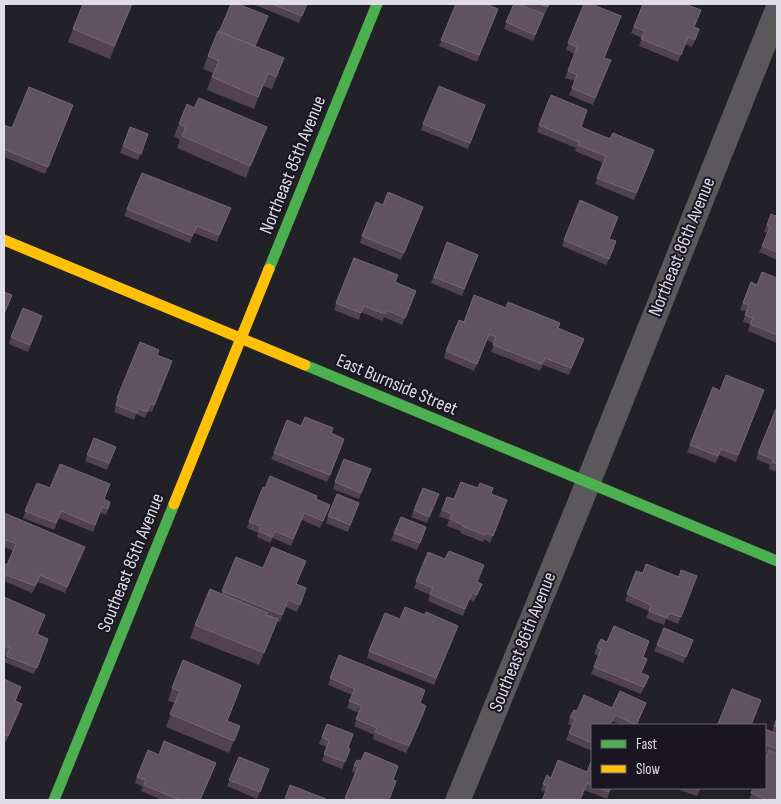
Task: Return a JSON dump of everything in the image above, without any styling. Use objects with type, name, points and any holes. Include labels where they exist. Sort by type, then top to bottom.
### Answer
[{"type":"street","name":"Northeast 85th Avenue","points":[[241,339],[377,4]]},
{"type":"street","name":"Northeast 86th Avenue","points":[[588,483],[777,11]]},
{"type":"street","name":"East Burnside Street","points":[[4,240],[777,561]]},
{"type":"street","name":"Southeast 85th Avenue","points":[[54,800],[241,339]]},
{"type":"street","name":"Southeast 86th Avenue","points":[[458,800],[588,483]]},
{"type":"building","points":[[83,4],[132,4],[114,46],[73,29]]},
{"type":"building","points":[[231,4],[238,4],[268,16],[255,46],[219,32]]},
{"type":"building","points":[[272,4],[307,4],[302,16]]},
{"type":"building","points":[[456,4],[486,4],[498,9],[479,55],[441,40]]},
{"type":"building","points":[[514,4],[519,4],[544,14],[535,35],[506,22]]},
{"type":"building","points":[[584,4],[591,4],[621,16],[604,58],[611,60],[595,98],[572,88],[577,75],[568,71],[577,47],[568,43]]},
{"type":"building","points":[[643,4],[685,4],[701,10],[694,27],[699,29],[695,40],[688,37],[681,55],[641,39],[645,31],[634,27]]},
{"type":"building","points":[[218,31],[284,58],[276,77],[268,73],[258,97],[212,77],[219,61],[208,56]]},
{"type":"building","points":[[439,86],[485,105],[470,143],[423,124]]},
{"type":"building","points":[[29,87],[73,105],[48,167],[4,149],[4,125],[12,128]]},
{"type":"building","points":[[551,95],[587,110],[581,127],[610,139],[613,133],[654,150],[636,193],[597,178],[606,156],[578,145],[579,142],[539,125]]},
{"type":"building","points":[[199,98],[267,127],[250,166],[182,136],[186,127],[179,124],[187,104],[194,108]]},
{"type":"building","points":[[130,127],[148,134],[141,154],[123,146]]},
{"type":"building","points":[[142,173],[231,208],[219,235],[197,226],[192,236],[127,209]]},
{"type":"building","points":[[388,192],[423,207],[404,253],[362,236],[376,202],[383,205]]},
{"type":"building","points":[[580,200],[618,217],[609,239],[616,241],[609,259],[564,240]]},
{"type":"building","points":[[777,213],[777,252],[762,246],[770,227],[767,225],[771,214],[776,216]]},
{"type":"building","points":[[447,242],[478,255],[464,289],[434,277]]},
{"type":"building","points":[[354,258],[398,275],[395,282],[416,291],[405,318],[386,310],[385,314],[364,306],[361,313],[336,303]]},
{"type":"building","points":[[762,272],[777,278],[777,335],[750,324],[753,318],[745,315],[749,305],[743,303],[751,282],[757,285]]},
{"type":"building","points":[[4,292],[12,295],[4,314]]},
{"type":"building","points":[[474,295],[506,308],[508,302],[560,323],[558,328],[584,339],[571,368],[545,358],[542,364],[493,345],[496,337],[489,334],[477,364],[446,351],[459,320],[464,322]]},
{"type":"building","points":[[23,308],[42,316],[30,345],[11,337]]},
{"type":"building","points":[[140,342],[159,350],[157,355],[172,361],[154,405],[150,404],[147,412],[138,408],[137,413],[116,405],[119,399],[117,398]]},
{"type":"building","points":[[726,375],[764,390],[738,455],[721,449],[718,456],[690,445],[713,387],[720,391]]},
{"type":"building","points":[[776,409],[777,464],[772,462],[773,459],[758,453]]},
{"type":"building","points":[[305,417],[333,428],[331,433],[344,439],[330,475],[274,453],[287,420],[301,426]]},
{"type":"building","points":[[94,438],[116,447],[109,463],[87,455]]},
{"type":"building","points":[[344,459],[371,469],[361,493],[335,482]]},
{"type":"building","points":[[60,464],[110,484],[104,499],[110,502],[108,509],[102,507],[95,525],[61,511],[56,523],[25,511],[37,483],[50,488]]},
{"type":"building","points":[[270,476],[317,496],[316,499],[330,505],[323,521],[304,513],[293,539],[275,531],[272,537],[259,531],[261,526],[249,522],[263,487],[265,488]]},
{"type":"building","points":[[461,482],[478,488],[480,483],[493,488],[491,494],[507,500],[493,536],[486,533],[485,535],[462,526],[450,519],[452,514],[442,510],[447,497],[454,499]]},
{"type":"building","points":[[423,488],[439,494],[429,517],[414,510]]},
{"type":"building","points":[[337,494],[359,503],[350,525],[328,516]]},
{"type":"building","points":[[4,513],[85,547],[67,587],[40,575],[35,586],[4,574],[4,563],[7,565],[16,544],[4,539]]},
{"type":"building","points":[[401,517],[426,527],[420,543],[394,533]]},
{"type":"building","points":[[272,547],[306,561],[296,584],[306,588],[300,605],[288,600],[282,615],[222,591],[236,557],[263,568]]},
{"type":"building","points":[[449,551],[484,565],[477,582],[482,584],[477,595],[472,593],[465,609],[430,594],[433,588],[416,581],[428,552],[445,559]]},
{"type":"building","points":[[646,564],[679,577],[681,570],[697,576],[681,617],[669,613],[667,618],[649,611],[651,605],[627,594],[636,571],[643,573]]},
{"type":"building","points":[[210,589],[278,619],[264,653],[195,625]]},
{"type":"building","points":[[4,597],[45,615],[37,634],[48,639],[37,668],[6,656],[10,648],[4,646]]},
{"type":"building","points":[[405,607],[425,615],[426,612],[458,626],[436,678],[369,651],[385,613],[400,619]]},
{"type":"building","points":[[614,626],[649,641],[643,657],[647,659],[641,673],[649,676],[644,687],[594,667],[601,649],[597,647],[601,639],[607,642]]},
{"type":"building","points":[[664,628],[693,640],[686,657],[657,645]]},
{"type":"building","points":[[339,655],[425,690],[420,703],[426,706],[409,746],[375,732],[377,728],[356,719],[362,706],[349,701],[355,689],[330,678]]},
{"type":"building","points":[[183,660],[241,685],[227,721],[240,726],[234,741],[170,714],[180,691],[172,688]]},
{"type":"building","points":[[4,679],[21,687],[15,701],[22,704],[8,736],[4,734]]},
{"type":"building","points":[[732,689],[761,700],[751,724],[718,724]]},
{"type":"building","points":[[620,691],[646,703],[636,724],[615,715],[610,724],[591,724],[591,743],[569,733],[575,719],[570,717],[574,710],[577,711],[584,695],[612,708]]},
{"type":"building","points":[[327,724],[353,734],[345,762],[324,754],[329,741],[322,737]]},
{"type":"building","points":[[766,729],[777,734],[777,749],[766,744]]},
{"type":"building","points":[[164,741],[216,763],[200,800],[180,800],[144,785],[146,780],[137,777],[148,750],[159,755]]},
{"type":"building","points":[[769,750],[777,754],[777,800],[764,800],[751,793],[753,789],[766,789],[766,758]]},
{"type":"building","points":[[365,752],[398,766],[393,780],[396,781],[389,800],[352,800],[345,798],[358,767],[354,765],[357,760],[361,761]]},
{"type":"building","points":[[239,757],[269,769],[260,792],[229,780]]},
{"type":"building","points":[[558,760],[587,772],[591,762],[591,785],[587,783],[580,800],[542,800],[548,786],[543,784],[547,775],[551,778]]},
{"type":"building","points":[[290,785],[326,799],[326,800],[285,799]]},
{"type":"traffic: fast","points":[[269,269],[377,4]]},
{"type":"traffic: fast","points":[[305,365],[777,561]]},
{"type":"traffic: fast","points":[[54,800],[174,504]]},
{"type":"traffic: slow","points":[[4,240],[305,365]]},
{"type":"traffic: slow","points":[[174,504],[269,269]]}]
